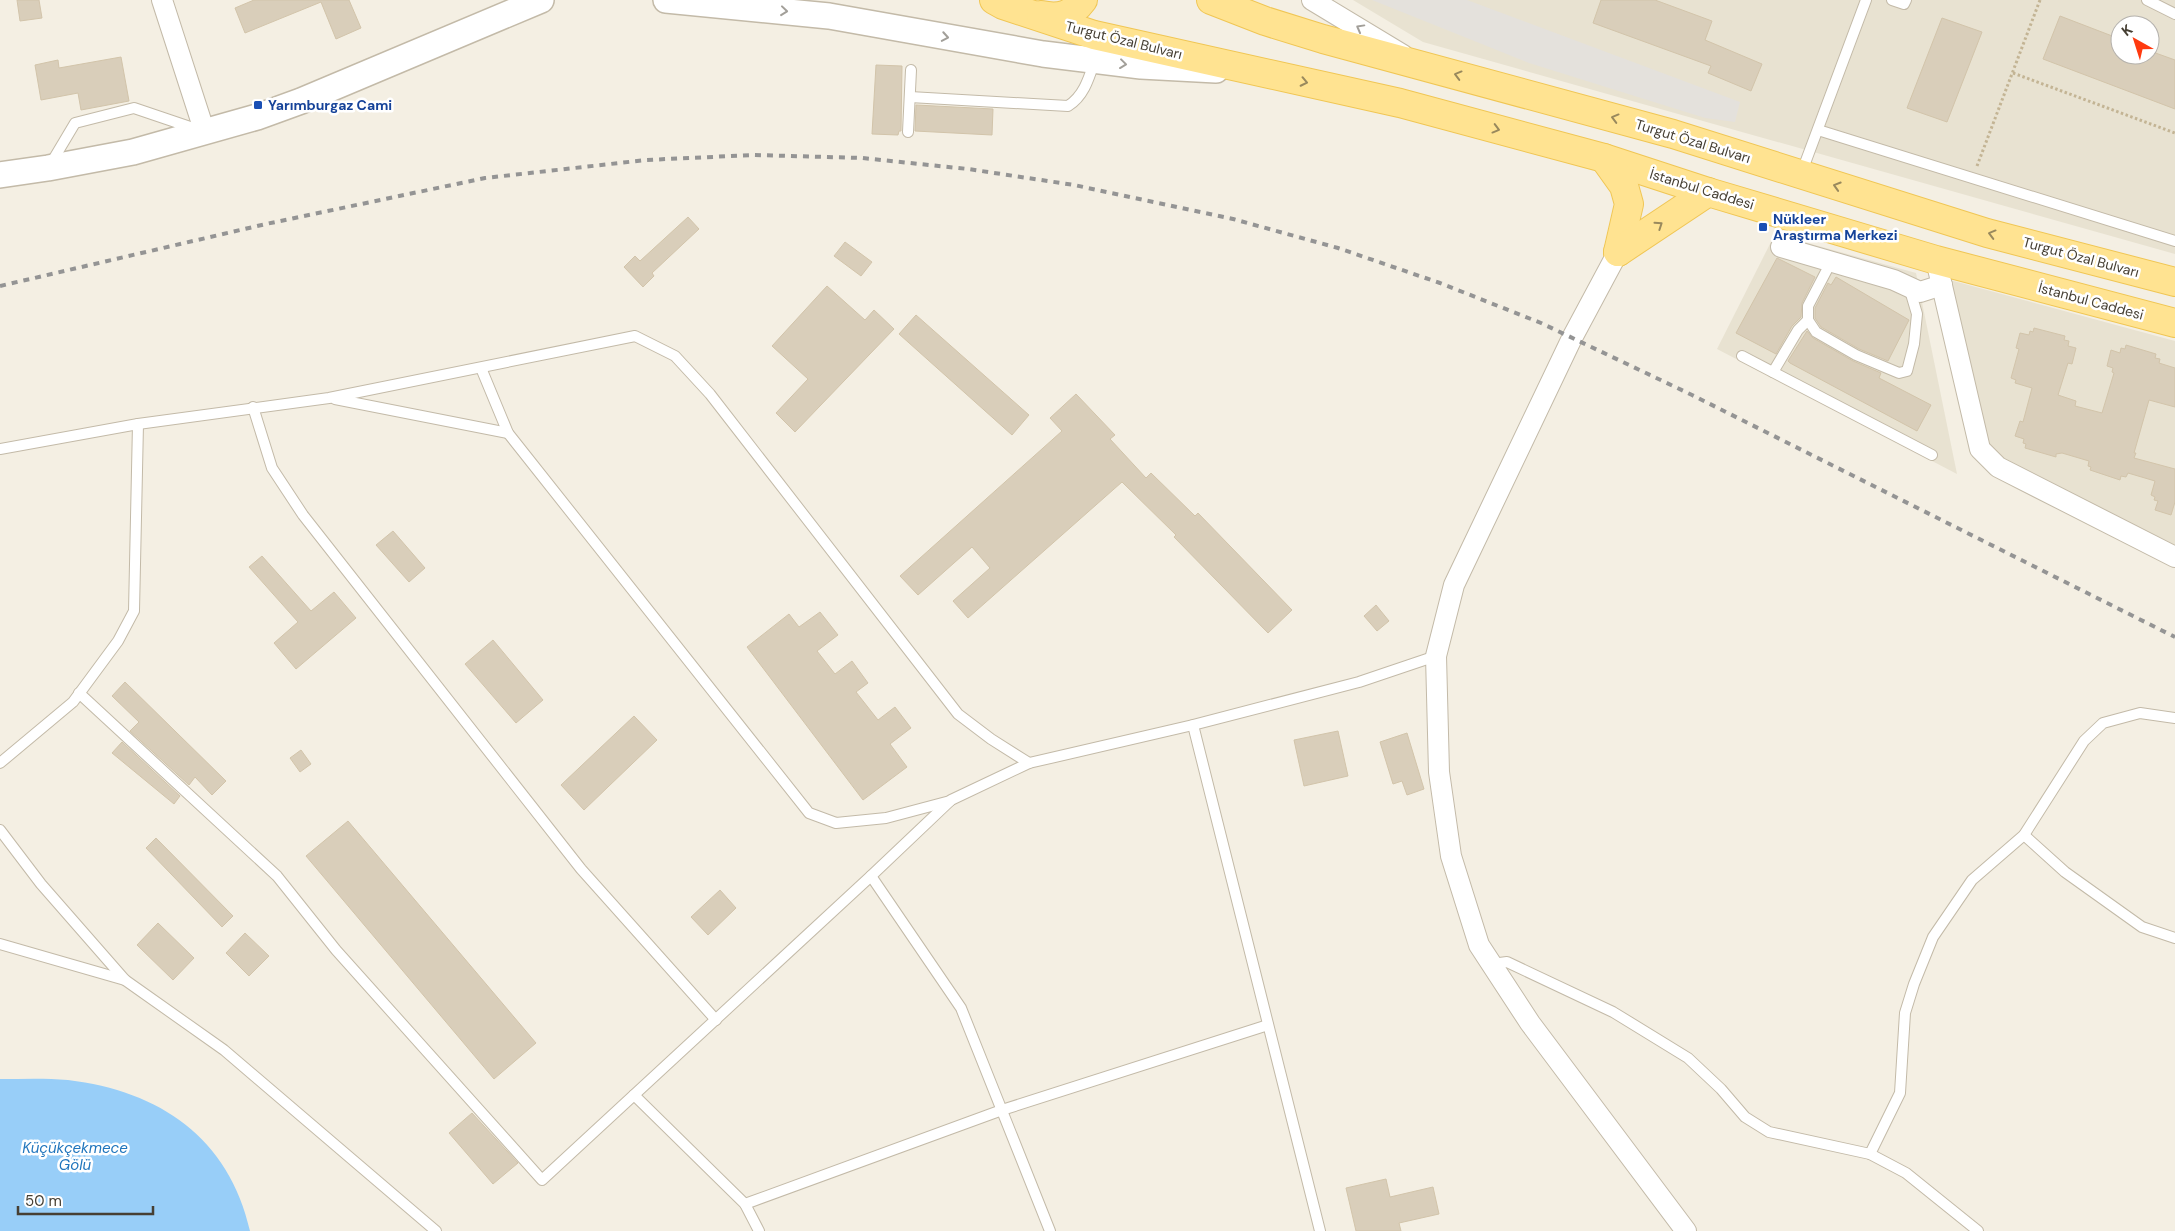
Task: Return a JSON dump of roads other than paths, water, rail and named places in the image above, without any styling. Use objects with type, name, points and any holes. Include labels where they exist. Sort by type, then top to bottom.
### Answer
[{"type":"main road","points":[[999,3],[1045,16],[1065,16],[1076,10],[1083,0]]},
{"type":"main road","name":"Turgut Özal Bulvarı","points":[[1211,0],[1265,21],[1298,31],[1673,134],[1987,233],[2175,282]]},
{"type":"main road","name":"Turgut Özal Bulvarı","points":[[999,3],[1094,35],[1256,72]]},
{"type":"main road","name":"İstanbul Caddesi","points":[[1256,72],[1400,103],[1604,158],[1939,272],[2175,323]]},
{"type":"main road","points":[[1604,158],[1624,186],[1629,204],[1618,252]]},
{"type":"main road","points":[[1618,252],[1708,192]]},
{"type":"street","points":[[162,0],[205,133]]},
{"type":"street","points":[[0,175],[133,152],[205,133],[301,101],[541,0]]},
{"type":"street","points":[[666,0],[828,16],[1043,54],[1141,66],[1256,72]]},
{"type":"street","points":[[1312,0],[1373,35],[1416,63]]},
{"type":"street","points":[[1781,248],[1894,280],[1920,292],[1939,272]]},
{"type":"street","points":[[1618,252],[1572,338],[1454,585],[1436,656],[1439,772],[1451,856],[1479,945],[1530,1023],[1686,1231]]},
{"type":"street","points":[[1939,272],[1980,448],[1998,467],[2175,557]]},
{"type":"lane","points":[[1801,174],[1866,0]]},
{"type":"lane","points":[[1892,0],[1904,4],[1906,0]]},
{"type":"lane","points":[[2147,0],[2175,14]]},
{"type":"lane","points":[[910,97],[1068,106],[1078,100],[1086,86],[1095,60]]},
{"type":"lane","points":[[908,132],[912,70]]},
{"type":"lane","points":[[48,168],[75,123],[134,108],[205,133]]},
{"type":"lane","points":[[1818,130],[2175,241]]},
{"type":"lane","points":[[1831,262],[1808,306],[1808,320],[1816,332],[1856,355],[1899,373],[1908,372],[1914,344],[1917,314],[1909,287]]},
{"type":"lane","points":[[1773,372],[1798,330],[1808,320]]},
{"type":"lane","points":[[0,449],[138,424],[329,398],[635,336],[676,356],[716,402],[958,714],[991,739],[1029,763]]},
{"type":"lane","points":[[1742,356],[1932,455]]},
{"type":"lane","points":[[481,368],[508,433],[809,813],[836,823],[886,818],[951,800],[1029,763],[1193,725],[1358,682],[1436,656]]},
{"type":"lane","points":[[329,398],[508,433]]},
{"type":"lane","points":[[253,407],[272,468],[304,515],[581,870],[716,1020]]},
{"type":"lane","points":[[0,763],[73,702],[118,641],[134,611],[138,424]]},
{"type":"lane","points":[[79,693],[277,876],[336,950],[542,1180],[951,800]]},
{"type":"lane","points":[[1870,1154],[1900,1093],[1905,1013],[1933,938],[1972,880],[2024,836],[2084,742],[2103,723],[2140,713],[2175,718]]},
{"type":"lane","points":[[1193,725],[1320,1231]]},
{"type":"lane","points":[[0,830],[41,884],[125,980],[224,1050],[436,1230]]},
{"type":"lane","points":[[2024,836],[2065,872],[2142,928],[2175,938]]},
{"type":"lane","points":[[871,876],[961,1008],[1050,1231]]},
{"type":"lane","points":[[0,944],[125,980]]},
{"type":"lane","points":[[1492,964],[1508,962],[1613,1012],[1688,1058],[1721,1089],[1745,1118],[1769,1132],[1870,1154],[1906,1173],[1978,1231]]},
{"type":"lane","points":[[745,1204],[1002,1110],[1268,1025]]},
{"type":"lane","points":[[634,1095],[745,1204],[759,1231]]},
{"type":"water","name":"Küçükçekmece Gölü","points":[[0,1079],[68,1080],[101,1086],[132,1095],[160,1108],[186,1125],[207,1145],[226,1170],[240,1198],[250,1231],[0,1231]]},
{"type":"railway","points":[[0,286],[266,224],[485,178],[646,160],[754,155],[862,158],[968,169],[1074,185],[1233,219],[1338,248],[1440,283],[1541,323],[1692,395],[2175,637]]},
{"type":"place","name":"Yarımburgaz Cami","points":[[258,105]]},
{"type":"place","name":"Nükleer Araştırma Merkezi","points":[[1763,227]]}]
